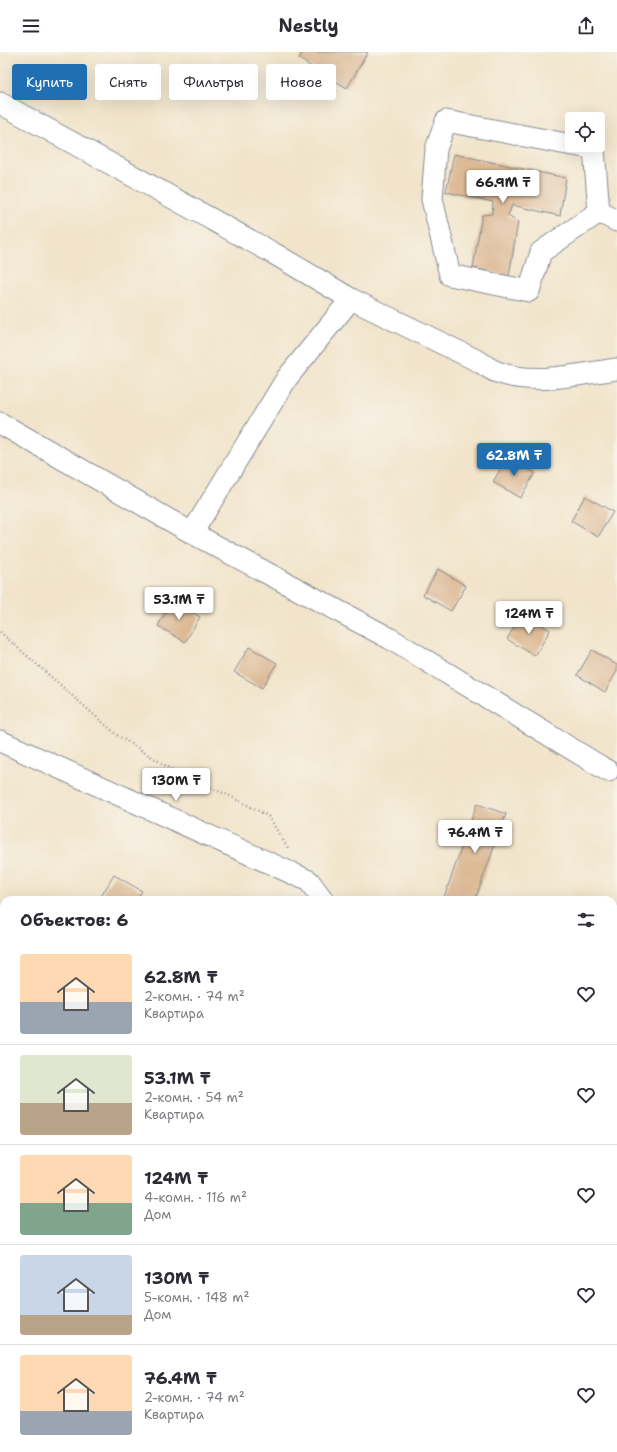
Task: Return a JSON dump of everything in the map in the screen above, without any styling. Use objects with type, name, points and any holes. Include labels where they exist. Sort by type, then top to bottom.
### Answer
[{"type":"street","points":[[0,103],[273,253],[351,299],[480,362],[497,372],[538,380],[617,369]]},
{"type":"street","points":[[565,143],[446,121],[436,149],[432,199],[450,275],[529,291],[541,252],[608,217],[595,152]]},
{"type":"street","points":[[192,534],[287,378],[351,299]]},
{"type":"street","points":[[0,423],[192,534],[389,638],[608,771]]},
{"type":"street","points":[[0,741],[308,881],[320,896]]},
{"type":"path","points":[[0,632],[117,735],[187,779],[226,794],[268,816],[288,848]]},
{"type":"building","points":[[303,52],[368,52],[347,88],[336,81],[336,64],[307,64],[299,59]]},
{"type":"building","points":[[454,154],[566,178],[560,216],[512,205],[508,216],[518,222],[509,276],[473,268],[482,215],[492,214],[493,202],[446,192]]},
{"type":"building","points":[[507,457],[535,473],[520,498],[493,482]]},
{"type":"building","points":[[585,496],[613,512],[598,537],[571,521]]},
{"type":"building","points":[[438,569],[466,586],[451,611],[423,595]]},
{"type":"building","points":[[172,601],[200,617],[185,642],[158,626]]},
{"type":"building","points":[[522,614],[550,630],[535,656],[507,639]]},
{"type":"building","points":[[249,647],[277,663],[262,688],[234,672]]},
{"type":"building","points":[[592,650],[617,665],[617,671],[605,692],[577,675]]},
{"type":"building","points":[[477,804],[506,814],[476,896],[444,896]]},
{"type":"building","points":[[114,875],[142,891],[139,896],[101,896]]}]
